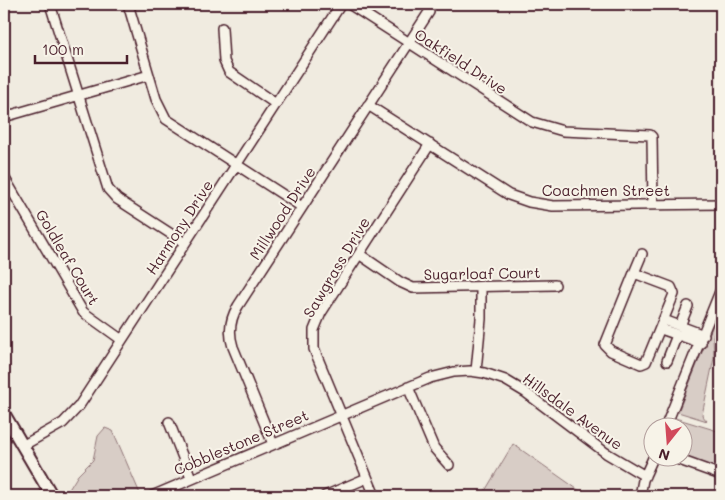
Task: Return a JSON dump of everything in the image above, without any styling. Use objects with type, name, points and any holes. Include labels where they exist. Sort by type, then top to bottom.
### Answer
[{"type":"main road","points":[[4,414],[52,496]]},
{"type":"street","points":[[50,4],[104,181],[110,193],[185,243]]},
{"type":"street","points":[[128,4],[159,106],[166,119],[302,207]]},
{"type":"street","name":"Harmony Drive","points":[[22,446],[71,416],[341,4]]},
{"type":"street","name":"Oakfield Drive","points":[[349,4],[527,119],[563,131],[650,135],[652,137],[653,205]]},
{"type":"street","name":"Millwood Drive","points":[[272,444],[233,347],[230,327],[238,306],[429,12]]},
{"type":"street","points":[[222,28],[224,61],[229,72],[276,104]]},
{"type":"street","points":[[4,117],[149,75]]},
{"type":"street","name":"Coachmen Street","points":[[368,105],[504,192],[528,202],[553,206],[721,204]]},
{"type":"street","name":"Sawgrass Drive","points":[[375,496],[314,349],[313,334],[321,313],[430,144]]},
{"type":"street","name":"Goldleaf Court","points":[[4,176],[8,194],[83,312],[122,340]]},
{"type":"street","name":"Sugarloaf Court","points":[[359,254],[408,287],[424,289],[555,285]]},
{"type":"street","points":[[634,273],[674,290],[661,329],[644,363],[610,351],[605,345],[634,273],[642,254]]},
{"type":"street","points":[[476,371],[481,319],[481,287]]},
{"type":"street","points":[[669,418],[703,339],[721,289]]},
{"type":"street","points":[[667,362],[688,306]]},
{"type":"street","points":[[664,320],[679,330],[703,339]]},
{"type":"street","points":[[661,329],[679,330]]},
{"type":"street","name":"Hillsdale Avenue","points":[[341,415],[446,374],[476,371],[500,378],[518,387],[606,453],[645,476]]},
{"type":"street","points":[[408,388],[434,448],[449,465]]},
{"type":"street","name":"Cobblestone Street","points":[[152,496],[341,415]]},
{"type":"street","points":[[169,422],[192,478]]},
{"type":"street","points":[[692,465],[721,475]]},
{"type":"street","points":[[640,496],[649,468]]},
{"type":"street","points":[[325,496],[368,478]]},
{"type":"shaded area","points":[[721,305],[721,320],[713,336],[714,358],[702,415],[707,421],[678,412]]},
{"type":"shaded area","points":[[692,423],[721,432],[721,471],[692,460]]},
{"type":"shaded area","points":[[105,428],[113,431],[141,496],[65,496],[78,475],[93,460],[98,436]]},
{"type":"shaded area","points":[[513,444],[587,496],[482,496]]}]
